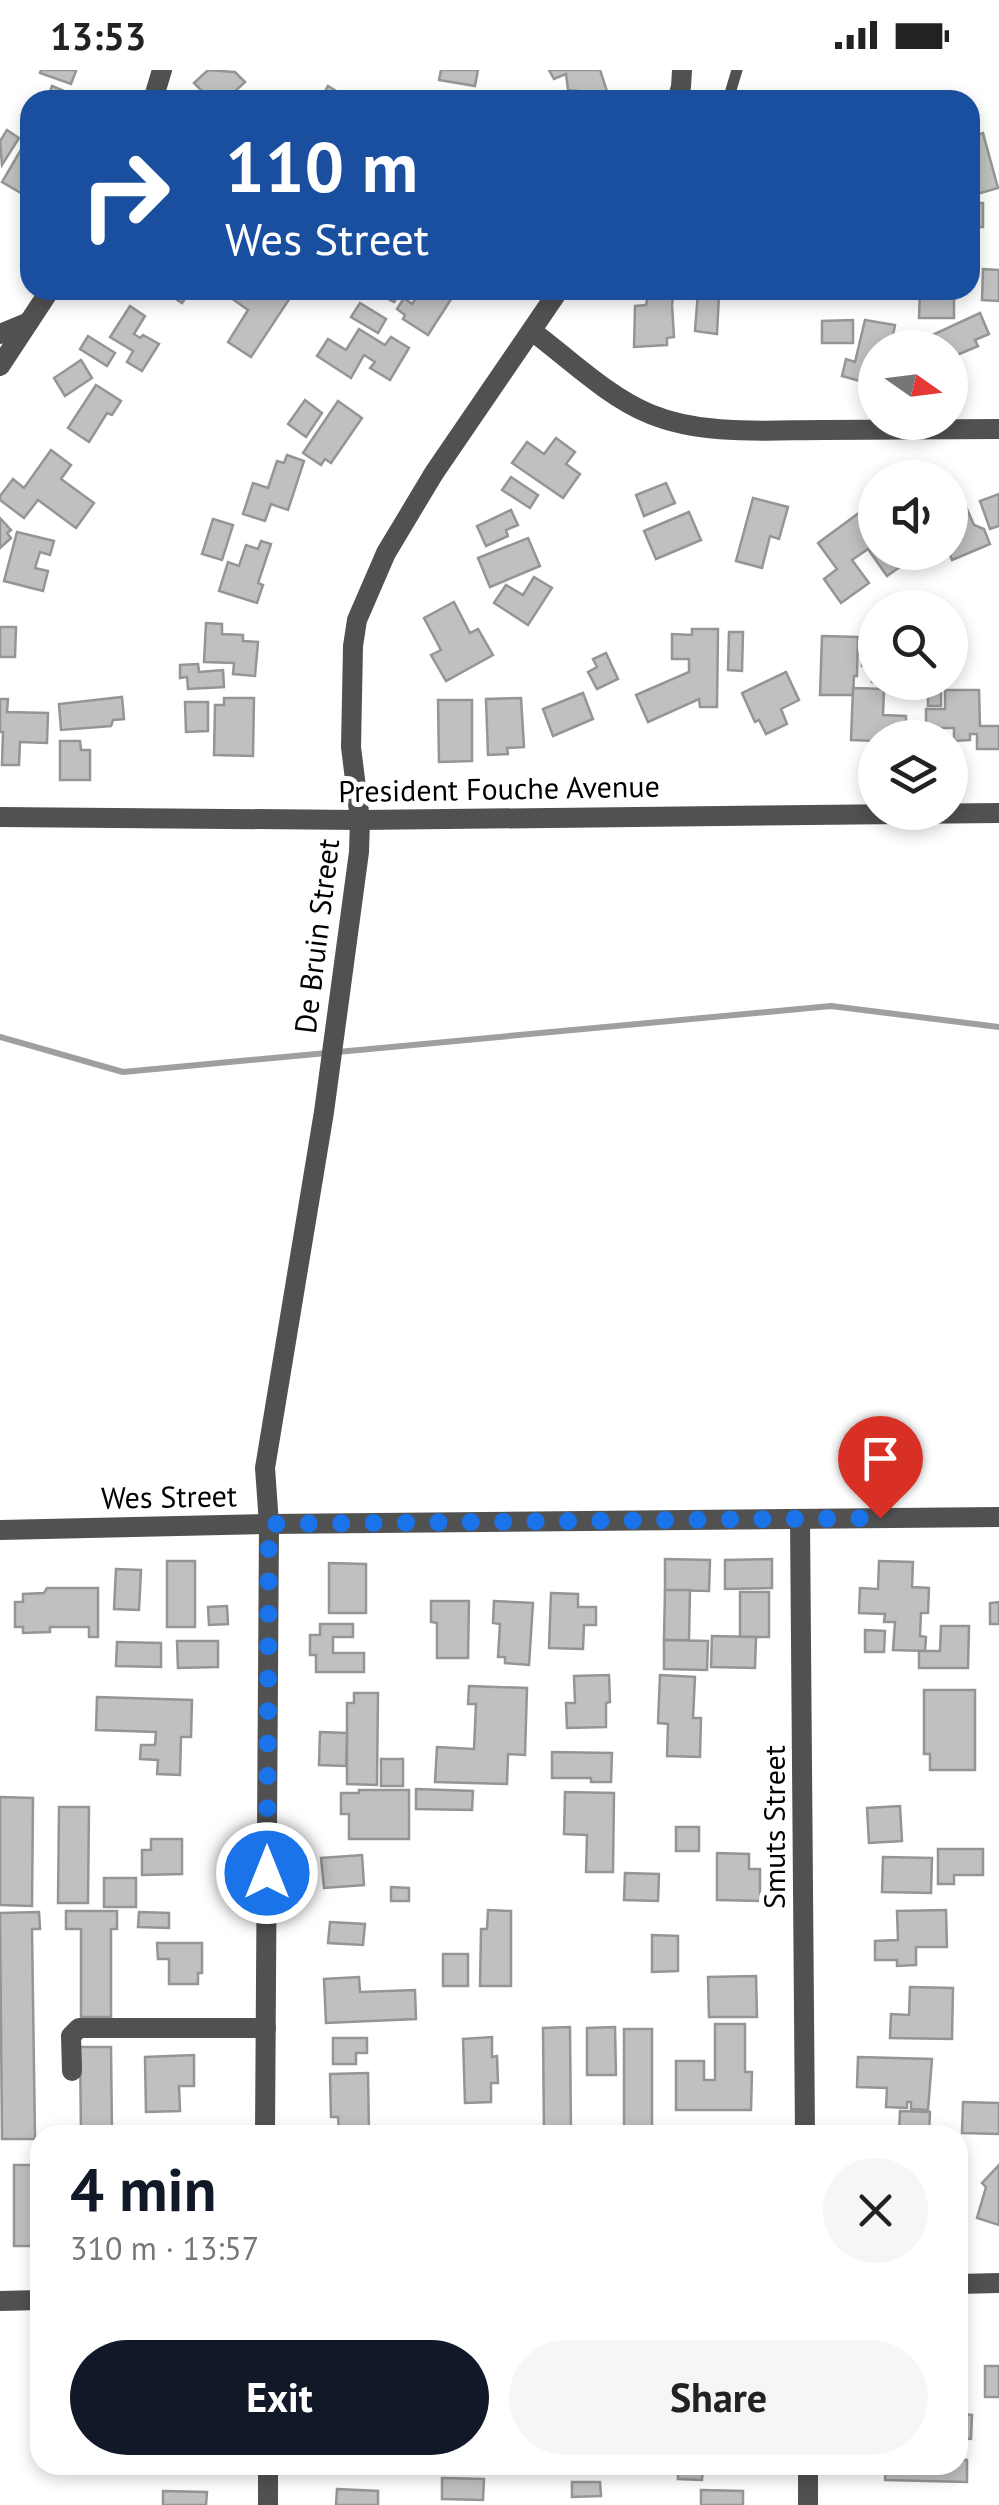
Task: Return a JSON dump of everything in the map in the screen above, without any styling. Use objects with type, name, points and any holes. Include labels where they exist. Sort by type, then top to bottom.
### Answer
[{"type":"street","points":[[0,366],[43,300]]},
{"type":"street","name":"De Bruin Street","points":[[265,2125],[269,1524],[265,1468],[329,1074],[359,852],[360,820],[351,747],[353,646],[358,620],[386,552],[434,473],[552,300]]},
{"type":"street","points":[[0,334],[29,322]]},
{"type":"street","points":[[532,331],[618,397],[677,424],[782,430],[999,429]]},
{"type":"street","name":"President Fouche Avenue","points":[[0,817],[360,820],[999,812]]},
{"type":"street","name":"Wes Street","points":[[0,1530],[999,1516]]},
{"type":"street","name":"Smuts Street","points":[[800,1520],[805,2125]]},
{"type":"street","points":[[72,2071],[71,2036],[79,2028],[266,2028]]},
{"type":"street","points":[[968,2284],[999,2283]]},
{"type":"street","points":[[0,2301],[30,2300]]},
{"type":"street","points":[[268,2475],[268,2505]]},
{"type":"street","points":[[808,2475],[808,2505]]},
{"type":"building","points":[[208,70],[235,72],[245,82],[236,90],[201,90],[194,83]]},
{"type":"building","points":[[441,70],[478,70],[475,86],[439,80]]},
{"type":"building","points":[[549,70],[600,70],[607,90],[568,90],[566,74],[554,79]]},
{"type":"building","points":[[76,71],[71,84],[40,73]]},
{"type":"building","points":[[7,130],[19,138],[2,165],[0,141]]},
{"type":"building","points":[[983,133],[998,188],[980,193]]},
{"type":"building","points":[[20,151],[20,192],[2,182]]},
{"type":"building","points":[[980,203],[983,203],[980,227]]},
{"type":"building","points":[[983,269],[999,270],[999,301],[982,300]]},
{"type":"building","points":[[234,300],[289,300],[251,357],[228,342],[248,310]]},
{"type":"building","points":[[403,300],[412,304],[415,300],[451,300],[428,335],[403,319],[405,315],[397,309]]},
{"type":"building","points":[[647,300],[673,300],[674,337],[667,338],[667,345],[634,347],[635,306],[646,305]]},
{"type":"building","points":[[697,300],[719,300],[717,334],[695,331]]},
{"type":"building","points":[[920,300],[954,300],[954,318],[919,318]]},
{"type":"building","points":[[360,303],[386,319],[378,333],[351,317]]},
{"type":"building","points":[[130,306],[145,316],[134,334],[159,344],[142,371],[127,362],[133,351],[110,337]]},
{"type":"building","points":[[980,313],[989,334],[975,340],[978,346],[968,350],[968,330],[943,330]]},
{"type":"building","points":[[853,320],[853,343],[822,343],[822,321]]},
{"type":"building","points":[[865,320],[895,325],[894,330],[863,330]]},
{"type":"building","points":[[359,329],[385,345],[391,337],[409,348],[390,380],[370,368],[375,362],[364,355],[351,378],[317,356],[328,339],[346,350]]},
{"type":"building","points":[[88,336],[115,353],[107,366],[80,349]]},
{"type":"building","points":[[858,349],[858,380],[842,376],[846,359],[855,362]]},
{"type":"building","points":[[81,360],[92,378],[65,396],[54,378]]},
{"type":"building","points":[[96,385],[121,401],[112,415],[107,413],[89,442],[68,428]]},
{"type":"building","points":[[305,400],[322,413],[306,437],[288,424]]},
{"type":"building","points":[[338,401],[362,418],[331,463],[325,459],[321,465],[303,453]]},
{"type":"building","points":[[556,438],[575,452],[566,464],[580,474],[563,498],[512,463],[527,442],[544,454]]},
{"type":"building","points":[[51,450],[71,465],[61,479],[94,503],[76,528],[38,500],[24,518],[0,500],[13,479],[24,488]]},
{"type":"building","points":[[287,455],[304,461],[288,510],[271,504],[265,521],[243,514],[253,483],[268,488],[277,461],[284,463]]},
{"type":"building","points":[[511,477],[538,495],[530,508],[502,490]]},
{"type":"building","points":[[666,483],[675,503],[644,516],[636,495]]},
{"type":"building","points":[[999,494],[999,526],[990,529],[980,501]]},
{"type":"building","points":[[753,498],[788,507],[779,539],[770,536],[762,568],[736,561]]},
{"type":"building","points":[[511,510],[518,525],[506,530],[508,536],[486,546],[477,526]]},
{"type":"building","points":[[968,511],[974,525],[984,529],[990,544],[968,553]]},
{"type":"building","points":[[689,512],[701,540],[656,559],[644,531]]},
{"type":"building","points":[[858,514],[858,556],[852,560],[869,583],[841,603],[824,579],[837,569],[818,543]]},
{"type":"building","points":[[0,518],[11,530],[7,533],[11,538],[0,548]]},
{"type":"building","points":[[213,519],[233,525],[222,560],[202,554]]},
{"type":"building","points":[[17,532],[54,541],[50,555],[40,552],[35,568],[48,571],[43,591],[4,581]]},
{"type":"building","points":[[528,538],[540,566],[490,587],[478,558]]},
{"type":"building","points":[[261,541],[271,544],[258,583],[263,585],[257,603],[219,591],[228,562],[239,566],[246,545],[258,549]]},
{"type":"building","points":[[534,577],[552,588],[528,625],[494,603],[506,585],[523,595]]},
{"type":"building","points":[[454,602],[470,633],[478,629],[493,655],[446,681],[431,655],[441,650],[424,618]]},
{"type":"building","points":[[206,623],[222,624],[222,634],[243,635],[243,641],[258,642],[255,676],[233,674],[234,663],[204,662]]},
{"type":"building","points":[[0,627],[16,627],[15,657],[0,657]]},
{"type":"building","points":[[692,629],[718,629],[717,707],[700,707],[699,699],[648,722],[636,695],[689,672],[689,659],[672,659],[672,634],[692,635]]},
{"type":"building","points":[[729,632],[743,632],[742,671],[728,670]]},
{"type":"building","points":[[822,636],[858,637],[853,695],[820,695]]},
{"type":"building","points":[[606,653],[618,679],[597,689],[588,672],[597,667],[593,659]]},
{"type":"building","points":[[198,664],[199,672],[223,670],[224,687],[188,689],[187,677],[180,678],[180,665]]},
{"type":"building","points":[[786,672],[799,700],[781,709],[787,724],[766,734],[759,720],[755,722],[742,693]]},
{"type":"building","points":[[853,688],[858,688],[858,700],[884,700],[883,715],[906,716],[906,720],[858,720],[858,740],[851,740]]},
{"type":"building","points":[[968,690],[979,690],[980,726],[999,726],[999,749],[977,749],[977,734],[970,734],[968,740],[968,720],[926,720],[926,709],[945,709],[945,700],[968,700]]},
{"type":"building","points":[[583,693],[593,719],[553,736],[543,709]]},
{"type":"building","points":[[122,697],[124,719],[113,720],[111,726],[61,730],[59,704]]},
{"type":"building","points":[[224,698],[254,698],[253,756],[214,755],[215,705],[224,705]]},
{"type":"building","points":[[521,698],[524,747],[507,748],[508,754],[488,755],[486,699]]},
{"type":"building","points":[[0,699],[8,699],[7,712],[48,713],[47,743],[20,742],[19,765],[2,765]]},
{"type":"building","points":[[438,700],[472,700],[472,761],[439,762]]},
{"type":"building","points":[[928,700],[941,700],[941,706],[928,706]]},
{"type":"building","points":[[185,702],[208,702],[208,731],[186,732]]},
{"type":"building","points":[[60,741],[80,741],[81,750],[90,750],[90,780],[60,780]]},
{"type":"building","points":[[665,1559],[710,1560],[709,1591],[665,1590]]},
{"type":"building","points":[[772,1559],[772,1588],[725,1589],[725,1560]]},
{"type":"building","points":[[167,1561],[195,1561],[195,1627],[167,1627]]},
{"type":"building","points":[[879,1561],[913,1562],[912,1587],[929,1588],[928,1613],[921,1613],[920,1636],[926,1637],[925,1651],[893,1650],[895,1622],[884,1622],[885,1614],[859,1613],[860,1588],[878,1589]]},
{"type":"building","points":[[329,1563],[366,1564],[366,1613],[329,1613]]},
{"type":"building","points":[[116,1569],[141,1570],[139,1610],[114,1609]]},
{"type":"building","points":[[47,1588],[98,1588],[98,1637],[89,1637],[89,1627],[50,1627],[50,1632],[23,1633],[23,1627],[15,1627],[15,1602],[23,1602],[23,1594],[44,1593]]},
{"type":"building","points":[[665,1590],[690,1590],[689,1640],[664,1640]]},
{"type":"building","points":[[740,1592],[769,1592],[769,1637],[740,1637]]},
{"type":"building","points":[[551,1593],[578,1594],[578,1607],[596,1607],[596,1625],[584,1625],[583,1649],[549,1648]]},
{"type":"building","points":[[431,1601],[469,1601],[468,1658],[437,1658],[437,1623],[431,1622]]},
{"type":"building","points":[[494,1601],[533,1603],[529,1665],[505,1663],[505,1657],[498,1657],[500,1624],[493,1623]]},
{"type":"building","points":[[999,1602],[999,1624],[990,1624],[990,1603]]},
{"type":"building","points":[[227,1606],[228,1624],[209,1625],[208,1607]]},
{"type":"building","points":[[320,1624],[353,1624],[353,1637],[333,1637],[333,1653],[364,1653],[364,1672],[316,1672],[316,1655],[310,1655],[310,1635],[320,1635]]},
{"type":"building","points":[[941,1626],[969,1626],[968,1668],[919,1668],[919,1651],[940,1651]]},
{"type":"building","points":[[865,1630],[885,1631],[884,1652],[865,1652]]},
{"type":"building","points":[[712,1636],[756,1637],[755,1668],[711,1667]]},
{"type":"building","points":[[664,1640],[708,1641],[707,1670],[664,1669]]},
{"type":"building","points":[[177,1641],[218,1641],[218,1667],[178,1668]]},
{"type":"building","points":[[117,1642],[161,1643],[161,1667],[116,1666]]},
{"type":"building","points":[[609,1675],[606,1727],[567,1728],[566,1703],[575,1703],[574,1676]]},
{"type":"building","points":[[660,1675],[695,1677],[693,1718],[701,1718],[700,1757],[667,1756],[668,1724],[658,1723]]},
{"type":"building","points":[[469,1686],[527,1688],[525,1755],[508,1754],[507,1784],[435,1782],[437,1747],[474,1749],[476,1704],[468,1704]]},
{"type":"building","points":[[924,1690],[975,1690],[975,1770],[930,1770],[930,1754],[924,1754]]},
{"type":"building","points":[[354,1693],[378,1693],[377,1785],[347,1784],[347,1703],[354,1703]]},
{"type":"building","points":[[97,1697],[192,1700],[191,1737],[181,1737],[180,1775],[157,1774],[158,1760],[140,1759],[141,1745],[155,1745],[156,1732],[96,1730]]},
{"type":"building","points":[[320,1732],[347,1733],[346,1766],[319,1765]]},
{"type":"building","points":[[552,1752],[612,1753],[611,1782],[552,1778]]},
{"type":"building","points":[[381,1759],[403,1759],[403,1786],[381,1786]]},
{"type":"building","points":[[416,1789],[473,1791],[472,1810],[416,1809]]},
{"type":"building","points":[[409,1790],[409,1839],[349,1839],[349,1814],[341,1814],[341,1793]]},
{"type":"building","points":[[565,1792],[614,1793],[613,1872],[586,1872],[587,1835],[564,1834]]},
{"type":"building","points":[[0,1797],[33,1798],[32,1906],[0,1905]]},
{"type":"building","points":[[900,1806],[902,1841],[869,1843],[867,1808]]},
{"type":"building","points":[[59,1807],[89,1807],[88,1903],[58,1903]]},
{"type":"building","points":[[676,1827],[699,1827],[699,1851],[676,1851]]},
{"type":"building","points":[[151,1839],[182,1839],[182,1874],[142,1875],[142,1850],[151,1850]]},
{"type":"building","points":[[938,1849],[983,1849],[983,1875],[954,1875],[954,1884],[938,1884]]},
{"type":"building","points":[[717,1853],[749,1854],[749,1869],[760,1869],[760,1901],[717,1900]]},
{"type":"building","points":[[362,1855],[364,1885],[324,1888],[321,1858]]},
{"type":"building","points":[[883,1857],[932,1858],[931,1893],[882,1892]]},
{"type":"building","points":[[625,1873],[659,1874],[658,1901],[624,1900]]},
{"type":"building","points":[[104,1878],[136,1878],[136,1907],[104,1907]]},
{"type":"building","points":[[391,1887],[409,1888],[409,1901],[391,1901]]},
{"type":"building","points":[[488,1910],[511,1911],[511,1986],[480,1986],[481,1929],[487,1929]]},
{"type":"building","points":[[946,1910],[947,1947],[916,1947],[916,1965],[897,1966],[897,1960],[875,1960],[875,1941],[898,1940],[897,1911]]},
{"type":"building","points":[[66,1911],[117,1911],[117,1929],[111,1929],[111,2017],[81,2017],[81,1929],[66,1929]]},
{"type":"building","points":[[39,1912],[40,1929],[32,1929],[35,2125],[30,2125],[30,2139],[2,2139],[0,1913]]},
{"type":"building","points":[[139,1912],[169,1913],[169,1928],[138,1927]]},
{"type":"building","points":[[330,1922],[365,1924],[363,1945],[328,1943]]},
{"type":"building","points":[[652,1935],[678,1936],[678,1971],[652,1972]]},
{"type":"building","points":[[157,1943],[202,1943],[198,1984],[169,1984],[169,1959],[158,1959]]},
{"type":"building","points":[[443,1954],[468,1954],[468,1986],[443,1986]]},
{"type":"building","points":[[756,1976],[757,2017],[709,2017],[708,1977]]},
{"type":"building","points":[[359,1977],[360,1992],[415,1990],[416,2019],[326,2023],[324,1979]]},
{"type":"building","points":[[910,1987],[953,1988],[952,2039],[890,2038],[891,2014],[909,2015]]},
{"type":"building","points":[[715,2024],[745,2024],[745,2072],[752,2072],[751,2110],[676,2110],[676,2061],[704,2061],[704,2080],[715,2080]]},
{"type":"building","points":[[570,2027],[571,2125],[544,2125],[543,2028]]},
{"type":"building","points":[[615,2027],[616,2075],[587,2075],[587,2028]]},
{"type":"building","points":[[624,2029],[652,2029],[652,2125],[624,2125]]},
{"type":"building","points":[[492,2037],[498,2083],[491,2083],[491,2102],[465,2103],[463,2039]]},
{"type":"building","points":[[333,2038],[367,2038],[367,2053],[356,2053],[356,2064],[333,2064]]},
{"type":"building","points":[[80,2047],[111,2047],[112,2125],[81,2125]]},
{"type":"building","points":[[194,2055],[194,2086],[179,2086],[180,2111],[146,2112],[145,2057]]},
{"type":"building","points":[[858,2057],[932,2059],[928,2110],[911,2109],[911,2102],[907,2102],[907,2108],[886,2107],[887,2088],[857,2087]]},
{"type":"building","points":[[368,2073],[369,2125],[339,2125],[338,2117],[331,2117],[330,2074]]},
{"type":"building","points":[[963,2102],[999,2103],[999,2134],[968,2133],[968,2125],[962,2125]]},
{"type":"building","points":[[900,2111],[930,2112],[929,2125],[899,2125]]},
{"type":"building","points":[[14,2165],[30,2165],[30,2246],[14,2246]]},
{"type":"building","points":[[999,2165],[999,2225],[977,2218],[986,2187],[982,2183]]},
{"type":"building","points":[[985,2366],[999,2366],[999,2397],[985,2397]]},
{"type":"building","points":[[968,2415],[972,2415],[968,2439]]},
{"type":"building","points":[[678,2475],[702,2475],[702,2480],[678,2479]]},
{"type":"building","points":[[885,2475],[967,2475],[967,2482],[885,2480]]},
{"type":"building","points":[[442,2478],[484,2479],[483,2500],[442,2499]]},
{"type":"building","points":[[572,2482],[600,2482],[601,2496],[572,2497]]},
{"type":"building","points":[[337,2489],[378,2491],[378,2505],[336,2505]]},
{"type":"building","points":[[701,2490],[743,2491],[743,2505],[701,2505]]},
{"type":"building","points":[[163,2491],[207,2492],[206,2505],[163,2505]]},
{"type":"waterway","points":[[0,1037],[123,1072],[831,1006],[999,1027]]},
{"type":"route","points":[[267,1873],[269,1524],[880,1518]]}]
